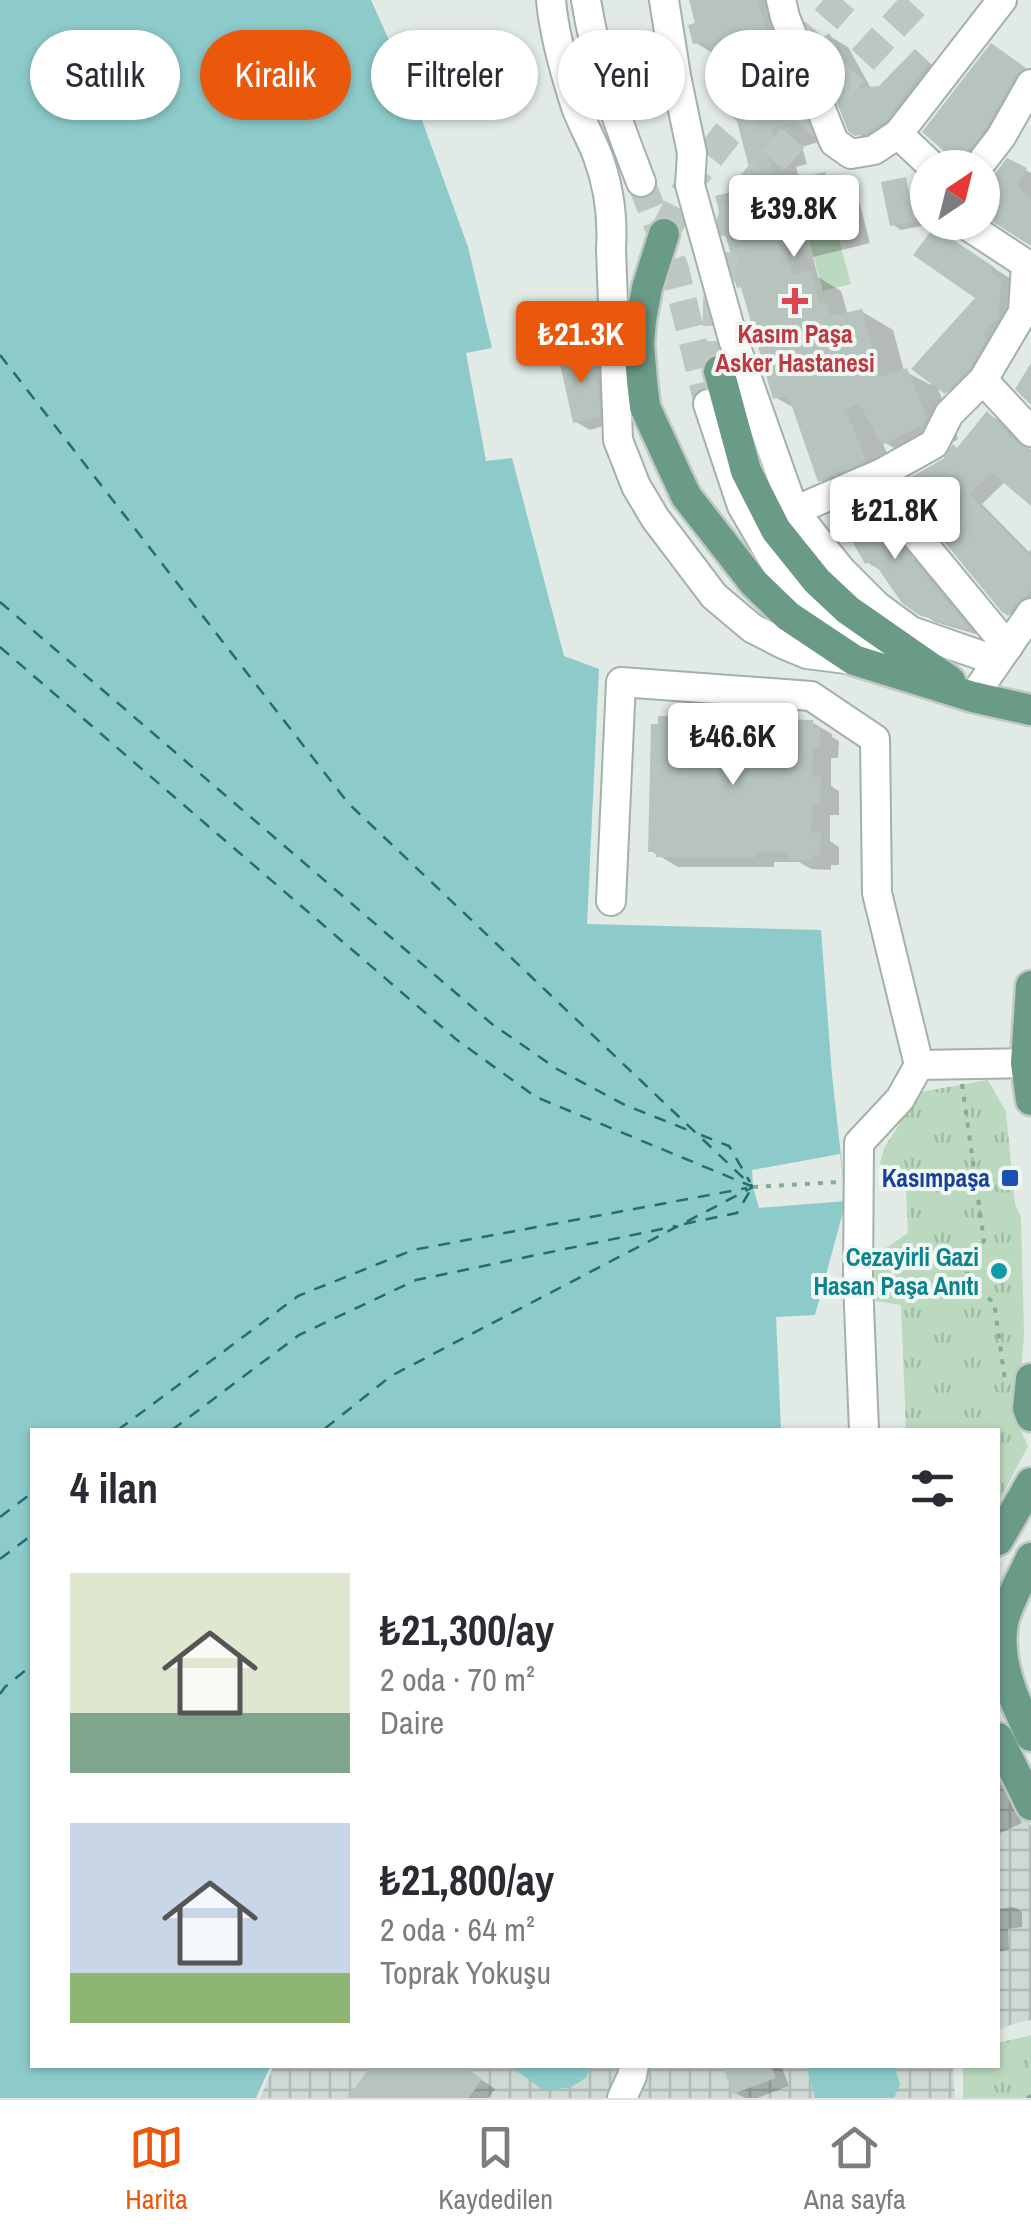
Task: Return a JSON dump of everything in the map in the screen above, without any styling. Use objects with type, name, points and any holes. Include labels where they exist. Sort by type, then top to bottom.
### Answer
[{"type":"main road","points":[[664,234],[647,288],[639,344],[645,406],[686,496],[754,584],[788,616],[854,660],[1028,715]]},
{"type":"main road","points":[[719,370],[746,471],[776,530],[817,582],[848,610],[973,697]]},
{"type":"main road","points":[[1031,986],[1026,1063],[1031,1100]]},
{"type":"main road","points":[[1011,1522],[1031,1483]]},
{"type":"main road","points":[[1031,1558],[1003,1622],[1003,1656],[1012,1696],[1031,1736]]},
{"type":"main road","points":[[1003,1622],[1031,1602]]},
{"type":"main road","points":[[1000,1742],[1031,1805]]},
{"type":"street","points":[[550,0],[577,108],[607,186],[612,222],[618,440],[636,486],[694,573],[752,628],[807,654],[854,660]]},
{"type":"street","points":[[586,0],[612,108],[640,182]]},
{"type":"street","points":[[664,0],[692,153],[690,185],[733,339],[794,511],[842,570],[877,606],[910,631],[1002,654]]},
{"type":"street","points":[[781,0],[784,17],[834,142],[851,154],[874,150],[898,134],[1002,0]]},
{"type":"street","points":[[991,150],[1031,84]]},
{"type":"street","points":[[898,134],[915,150]]},
{"type":"street","points":[[794,511],[882,474],[934,444],[949,414],[983,380],[1024,312],[1029,260],[994,240]]},
{"type":"street","points":[[983,380],[1031,432]]},
{"type":"street","points":[[708,404],[742,506],[778,566],[830,615],[866,642],[940,674]]},
{"type":"street","points":[[882,474],[914,533],[1002,654]]},
{"type":"street","points":[[973,697],[1031,613]]},
{"type":"street","points":[[611,901],[621,682],[811,696],[876,739],[877,893],[919,1065],[900,1099],[858,1143],[864,1428]]},
{"type":"street","points":[[919,1065],[1026,1063]]},
{"type":"street","points":[[622,2098],[633,2068]]},
{"type":"path","points":[[960,1064],[984,1242],[969,1258],[966,1286],[994,1302],[1024,1397]]},
{"type":"path","points":[[753,1187],[858,1181]]},
{"type":"shaded area","points":[[1000,1755],[1031,1827],[1031,2020],[1000,2029]]},
{"type":"shaded area","points":[[273,2068],[953,2068],[955,2098],[260,2098]]},
{"type":"green space","points":[[836,229],[851,284],[823,291],[808,236]]},
{"type":"green space","points":[[988,1080],[1006,1112],[1015,1204],[1021,1217],[1024,1335],[1017,1422],[1028,1446],[1000,1500],[1000,1428],[906,1428],[901,1305],[875,1301],[874,1256],[908,1233],[906,1188],[880,1163],[884,1148],[920,1092]]},
{"type":"green space","points":[[1031,2035],[1031,2098],[963,2098],[963,2068],[1000,2068],[1000,2043]]},
{"type":"water","points":[[0,0],[371,0],[384,30],[371,30],[371,120],[422,120],[468,247],[492,348],[466,353],[486,461],[512,458],[564,656],[599,669],[587,924],[821,930],[846,1201],[815,1315],[776,1317],[781,1428],[30,1428],[30,2068],[270,2068],[256,2098],[0,2098]]},
{"type":"water","points":[[512,2068],[590,2068],[586,2078],[571,2087],[545,2091]]},
{"type":"water","points":[[807,2068],[895,2068],[900,2084],[894,2098],[815,2098]]},
{"type":"pier","points":[[840,1154],[846,1201],[759,1208],[752,1170]]},
{"type":"building","points":[[689,0],[757,0],[767,30],[705,30],[705,42],[693,44],[688,25],[695,23]]},
{"type":"building","points":[[991,43],[1026,68],[1016,75],[970,150],[943,150],[922,132]]},
{"type":"building","points":[[915,49],[929,62],[886,121],[867,133],[855,136],[844,120],[845,61],[860,88],[879,86]]},
{"type":"building","points":[[737,120],[802,120],[771,129],[777,146],[766,150],[776,183],[825,172],[840,225],[783,240],[792,274],[810,270],[820,304],[827,302],[831,316],[862,309],[880,377],[907,368],[927,419],[882,445],[859,403],[846,409],[866,461],[818,482],[788,395],[773,399],[741,287],[737,288],[732,271],[735,270],[715,196],[754,187]]},
{"type":"building","points":[[1007,158],[1027,168],[1018,186],[1031,200],[1031,246],[1000,226],[1000,167]]},
{"type":"building","points":[[906,177],[910,222],[890,226],[881,182]]},
{"type":"building","points":[[924,240],[954,240],[994,267],[991,272],[1002,280],[998,317],[983,334],[987,338],[970,368],[945,394],[911,369],[975,298],[913,255]]},
{"type":"building","points":[[587,348],[599,391],[600,416],[573,423],[559,359]]},
{"type":"building","points":[[1031,363],[1031,405],[1015,389]]},
{"type":"building","points":[[987,411],[1018,444],[1031,449],[1031,506],[992,473],[969,494],[1031,558],[1031,590],[1008,616],[929,523],[906,480],[943,459],[953,444],[957,448]]},
{"type":"building","points":[[874,495],[903,554],[907,553],[968,626],[966,630],[919,615],[902,603],[873,561],[865,564],[836,512]]},
{"type":"building","points":[[658,716],[813,720],[813,728],[820,728],[820,749],[813,748],[812,777],[821,777],[820,805],[812,805],[811,833],[821,833],[820,855],[813,855],[813,860],[789,860],[790,853],[755,852],[755,858],[656,857],[656,852],[648,852],[651,724],[658,724]]},
{"type":"building","points":[[369,2068],[466,2068],[482,2079],[469,2098],[348,2098]]},
{"type":"building","points":[[723,2068],[772,2068],[776,2078],[733,2094]]},
{"type":"ferry route","points":[[0,355],[348,803],[753,1187],[391,1376],[326,1428]]},
{"type":"ferry route","points":[[0,602],[492,1024],[557,1069],[625,1105],[693,1132]]},
{"type":"ferry route","points":[[0,647],[457,1040],[536,1097],[751,1186]]},
{"type":"ferry route","points":[[701,1135],[729,1146],[750,1182]]},
{"type":"ferry route","points":[[121,1428],[298,1296],[413,1250],[747,1188]]},
{"type":"ferry route","points":[[684,1224],[737,1213],[751,1189]]},
{"type":"ferry route","points":[[175,1428],[299,1335],[416,1280],[676,1226]]},
{"type":"ferry route","points":[[0,1517],[30,1494]]},
{"type":"ferry route","points":[[0,1559],[30,1536]]},
{"type":"ferry route","points":[[0,1694],[30,1667]]},
{"type":"tunnel","points":[[664,234],[694,176],[843,0]]},
{"type":"tunnel","points":[[719,371],[720,274],[738,207],[768,166],[918,0]]},
{"type":"tunnel","points":[[641,182],[675,269],[708,404]]},
{"type":"place","name":"Kasım Paşa Asker Hastanesi","points":[[795,301]]},
{"type":"place","name":"Kasımpaşa","points":[[1010,1178]]},
{"type":"place","name":"Cezayirli Gazi Hasan Paşa Anıtı","points":[[999,1271]]}]
